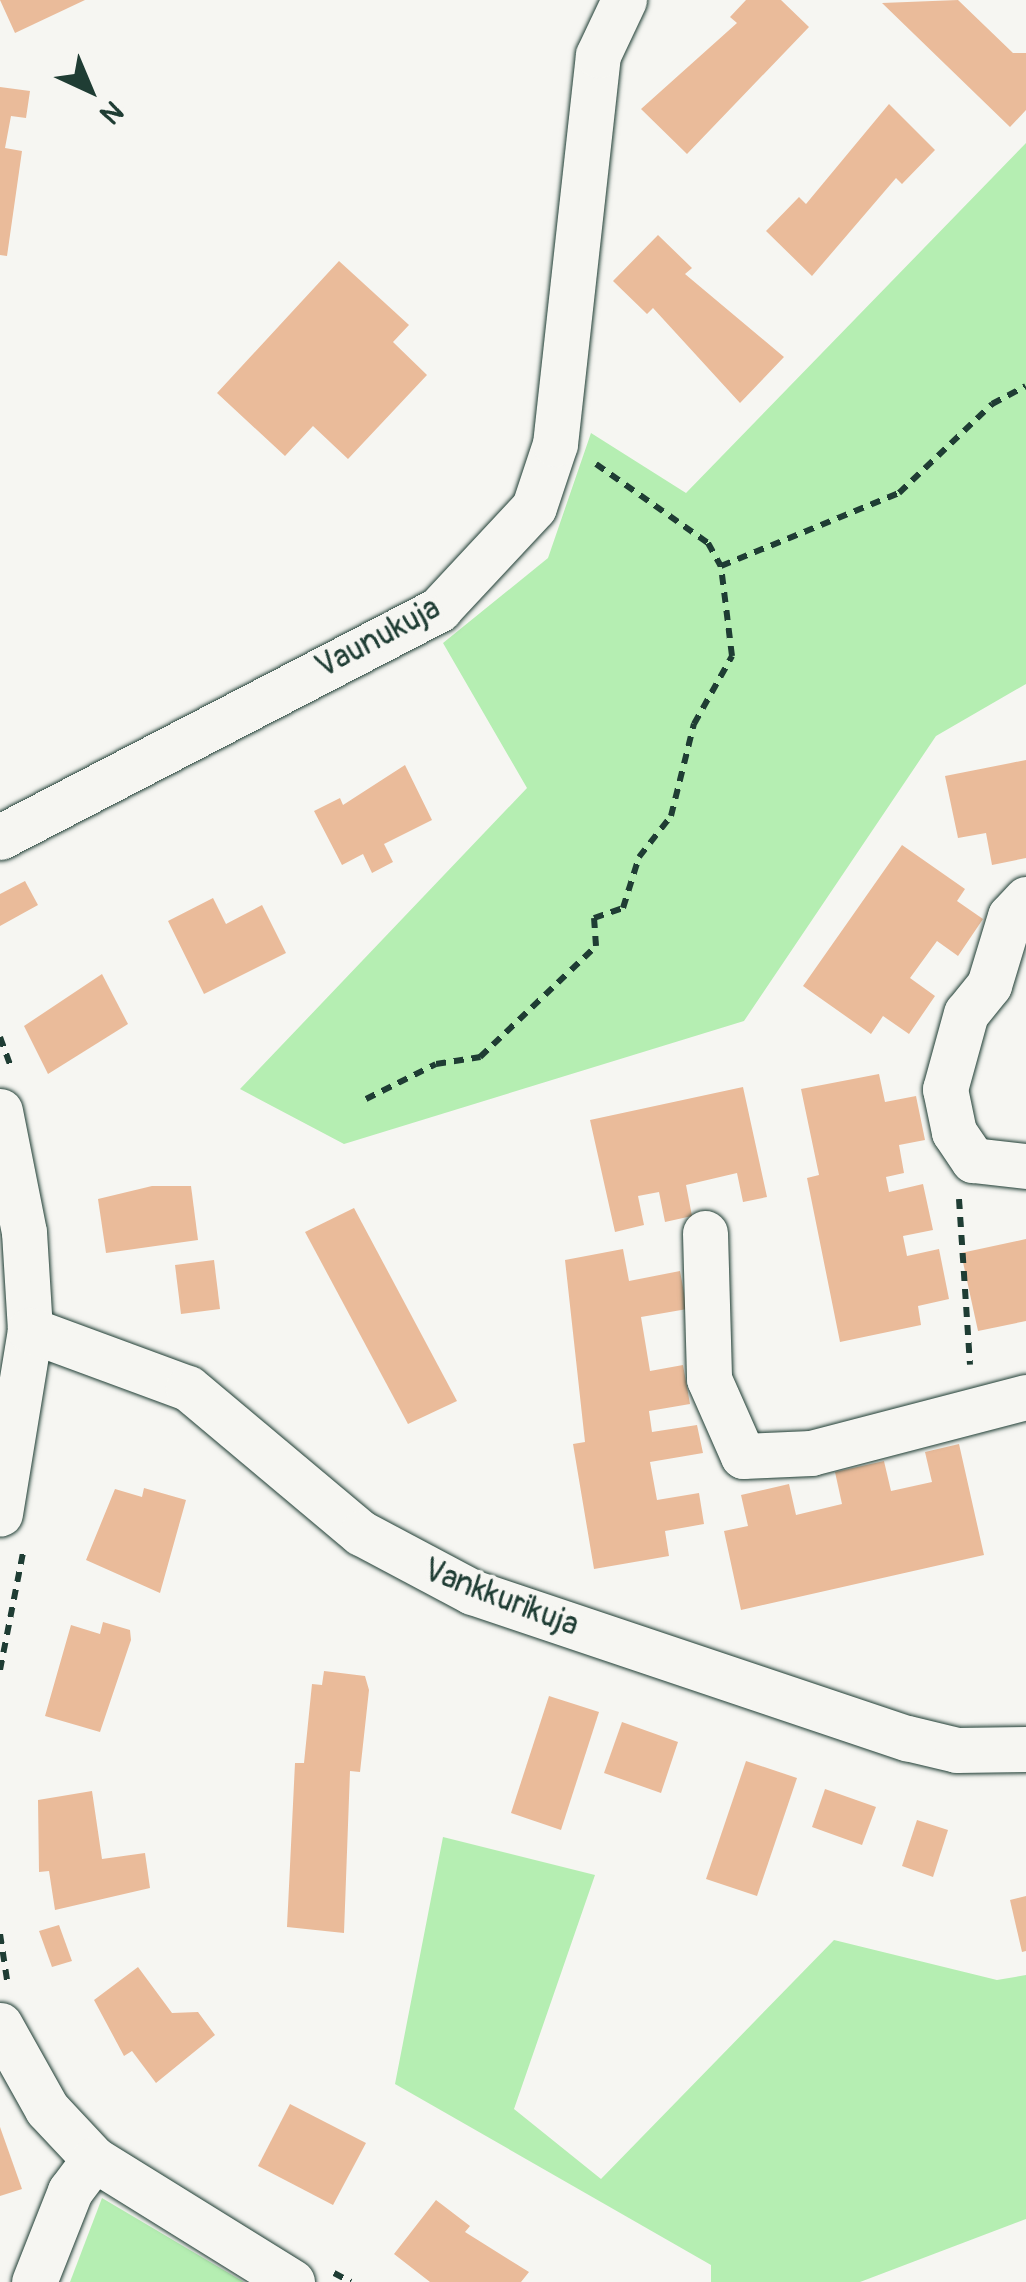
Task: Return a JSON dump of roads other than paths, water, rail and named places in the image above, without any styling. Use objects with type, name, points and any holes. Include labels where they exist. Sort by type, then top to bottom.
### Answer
[{"type":"street","name":"Vaunukuja","points":[[0,836],[439,609],[534,507],[555,444],[598,54],[624,0]]},
{"type":"street","points":[[1026,899],[1010,916],[1008,980],[966,1013],[945,1089],[954,1132],[972,1160],[1026,1166]]},
{"type":"street","points":[[0,1111],[24,1232],[30,1330],[0,1514]]},
{"type":"street","points":[[705,1233],[709,1379],[743,1456],[811,1453],[1026,1397]]},
{"type":"street","name":"Vankkurikuja","points":[[30,1330],[188,1388],[361,1533],[472,1592],[907,1738],[957,1750],[1026,1748]]},
{"type":"street","points":[[0,2025],[46,2108],[94,2159],[292,2282]]},
{"type":"street","points":[[34,2282],[94,2159]]}]
